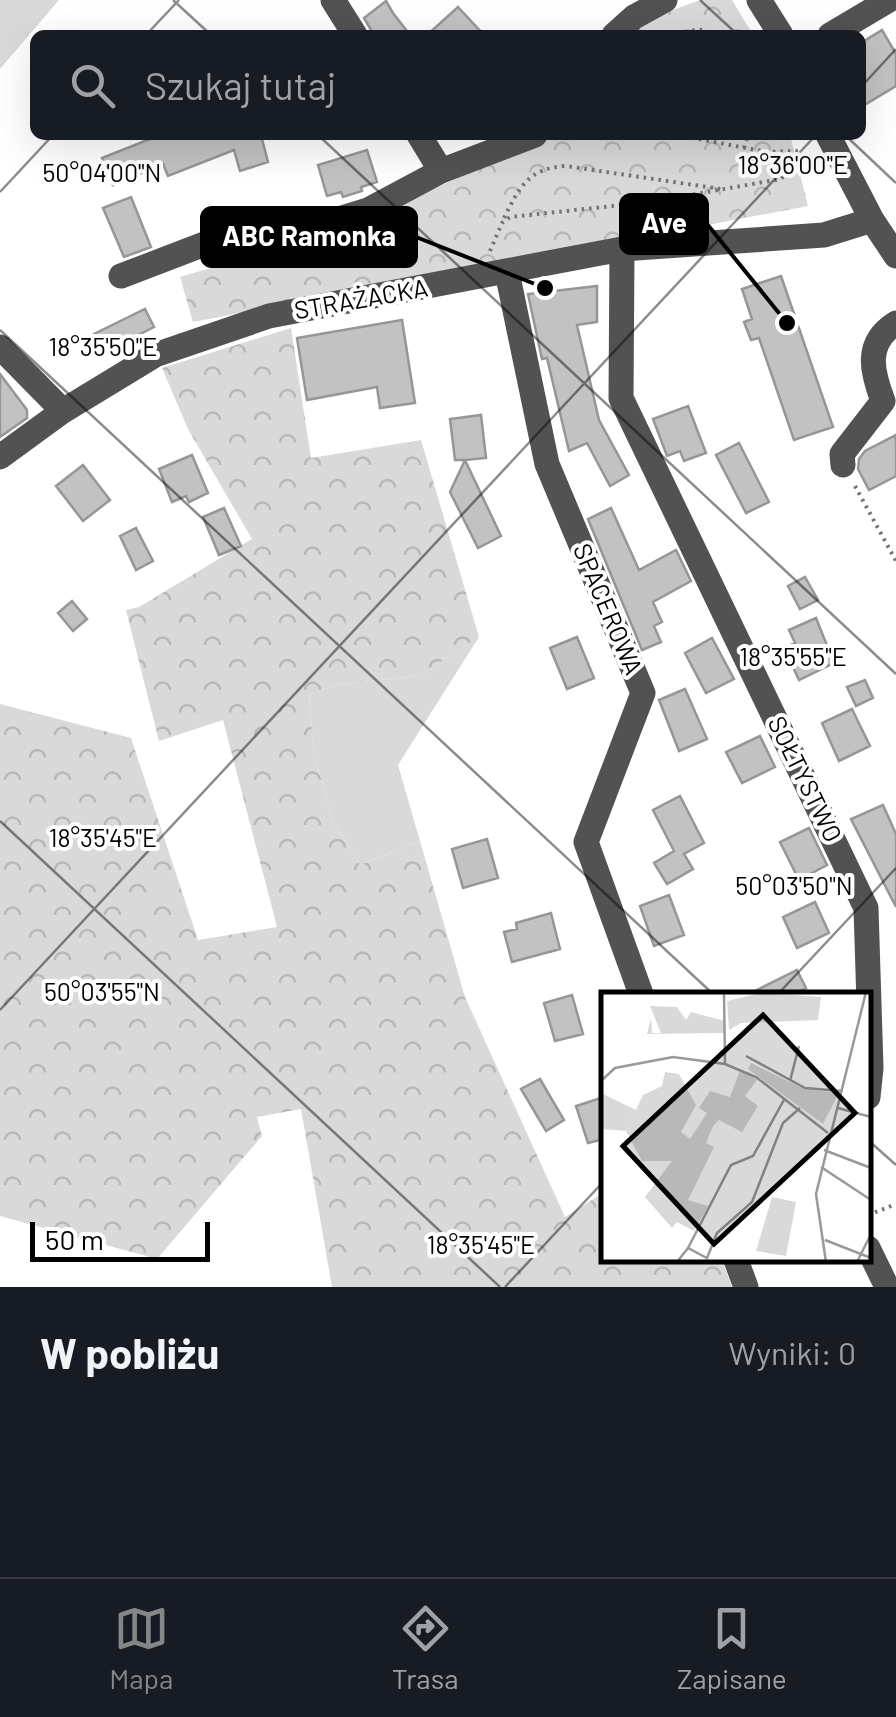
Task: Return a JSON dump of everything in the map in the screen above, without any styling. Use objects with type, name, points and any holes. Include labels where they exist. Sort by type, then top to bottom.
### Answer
[{"type":"street","points":[[334,0],[353,30]]},
{"type":"street","points":[[620,30],[634,17],[666,0]]},
{"type":"street","points":[[759,0],[779,30]]},
{"type":"street","points":[[838,30],[889,0]]},
{"type":"street","points":[[421,140],[441,171]]},
{"type":"street","points":[[121,276],[215,240],[248,247],[368,210],[441,171],[522,140]]},
{"type":"street","points":[[831,140],[872,220],[896,256]]},
{"type":"street","name":"STRAŻACKA","points":[[0,457],[63,411],[154,355],[269,316],[622,249],[824,235],[872,220]]},
{"type":"street","name":"SOŁTYSTWO","points":[[622,249],[621,398],[866,908],[869,992]]},
{"type":"street","name":"SPACEROWA","points":[[497,274],[547,464],[644,693],[586,842],[640,992]]},
{"type":"street","points":[[843,465],[842,454],[884,401],[872,371],[872,351],[890,326],[896,324]]},
{"type":"street","points":[[0,347],[63,411]]},
{"type":"street","name":"SOŁTYSTWO","points":[[871,1041],[871,1075]]},
{"type":"street","points":[[871,1254],[887,1287]]},
{"type":"street","points":[[737,1262],[746,1287]]},
{"type":"path","points":[[703,140],[744,148],[800,151]]},
{"type":"path","points":[[744,148],[746,140]]},
{"type":"path","points":[[502,222],[510,216],[726,190],[781,178],[786,172],[783,152]]},
{"type":"path","points":[[497,274],[492,240],[526,181],[539,170],[551,166],[726,190]]},
{"type":"path","points":[[843,465],[896,561]]},
{"type":"path","points":[[871,1214],[896,1204]]},
{"type":"green space","points":[[0,0],[59,0],[30,30],[0,69]]},
{"type":"green space","points":[[700,0],[732,0],[750,30],[636,30],[651,18]]},
{"type":"green space","points":[[548,140],[791,140],[808,206],[193,322],[180,277],[327,234]]},
{"type":"green space","points":[[291,328],[311,458],[421,440],[479,637],[419,676],[340,684],[309,695],[314,755],[333,821],[360,865],[420,841],[465,997],[565,1217],[601,1194],[601,1262],[723,1262],[732,1287],[332,1287],[301,1109],[257,1117],[262,1136],[157,1259],[0,1216],[0,704],[131,738],[198,940],[277,927],[223,720],[159,741],[126,610],[139,607],[252,539],[188,429],[162,368]]},
{"type":"green space","points":[[479,637],[398,765],[420,841],[360,865],[333,821],[314,755],[309,695],[340,684],[419,676]]},
{"type":"building","points":[[386,1],[406,30],[371,30],[364,18]]},
{"type":"building","points":[[458,7],[479,30],[433,30]]},
{"type":"building","points":[[882,30],[896,54],[896,86],[866,104],[866,40]]},
{"type":"building","points":[[147,140],[262,140],[268,162],[240,171],[234,150],[168,176],[163,164],[113,185],[102,158]]},
{"type":"building","points":[[367,150],[377,182],[343,197],[341,192],[327,196],[318,165]]},
{"type":"building","points":[[131,197],[151,247],[124,257],[103,208]]},
{"type":"building","points":[[781,276],[833,427],[794,440],[759,338],[751,340],[744,322],[752,319],[742,289]]},
{"type":"building","points":[[597,286],[597,322],[577,325],[599,420],[629,475],[610,486],[587,443],[569,451],[528,294]]},
{"type":"building","points":[[145,309],[154,327],[103,353],[94,334]]},
{"type":"building","points":[[402,320],[415,403],[380,408],[377,387],[307,400],[297,338]]},
{"type":"building","points":[[0,374],[27,410],[27,418],[0,437]]},
{"type":"building","points":[[688,406],[706,453],[684,461],[680,451],[667,456],[653,419]]},
{"type":"building","points":[[481,415],[486,458],[455,460],[450,419]]},
{"type":"building","points":[[896,435],[896,476],[869,490],[858,469],[859,459],[865,451]]},
{"type":"building","points":[[739,443],[769,502],[746,513],[716,455]]},
{"type":"building","points":[[192,455],[208,493],[189,502],[186,496],[172,502],[159,469]]},
{"type":"building","points":[[465,460],[501,536],[478,548],[450,492]]},
{"type":"building","points":[[83,465],[110,500],[83,521],[56,486]]},
{"type":"building","points":[[224,508],[241,546],[219,555],[203,517]]},
{"type":"building","points":[[611,508],[639,570],[676,550],[691,581],[653,602],[662,622],[654,626],[661,642],[642,650],[588,519]]},
{"type":"building","points":[[136,528],[153,561],[136,570],[120,536]]},
{"type":"building","points":[[805,577],[818,600],[800,609],[788,586]]},
{"type":"building","points":[[72,601],[87,619],[73,631],[58,613]]},
{"type":"building","points":[[816,618],[834,663],[799,680],[784,648],[795,643],[789,630]]},
{"type":"building","points":[[577,637],[594,678],[567,689],[550,648]]},
{"type":"building","points":[[712,638],[734,679],[706,693],[685,653]]},
{"type":"building","points":[[865,680],[873,698],[856,706],[847,687]]},
{"type":"building","points":[[685,689],[707,739],[679,751],[659,700]]},
{"type":"building","points":[[852,709],[870,746],[839,761],[822,723]]},
{"type":"building","points":[[760,736],[775,767],[742,783],[726,752]]},
{"type":"building","points":[[680,796],[704,843],[684,854],[693,869],[667,884],[654,863],[674,851],[653,810]]},
{"type":"building","points":[[883,805],[896,834],[896,907],[851,819]]},
{"type":"building","points":[[809,828],[827,865],[799,880],[780,842]]},
{"type":"building","points":[[487,839],[498,878],[463,888],[452,849]]},
{"type":"building","points":[[669,895],[684,935],[654,946],[640,906]]},
{"type":"building","points":[[815,902],[829,933],[797,948],[783,917]]},
{"type":"building","points":[[551,913],[560,949],[512,962],[504,932],[517,929],[516,923]]},
{"type":"building","points":[[797,970],[806,988],[798,992],[753,992]]},
{"type":"building","points":[[572,995],[583,1034],[555,1041],[544,1003]]},
{"type":"building","points":[[540,1079],[564,1120],[546,1131],[521,1089]]},
{"type":"building","points":[[601,1098],[601,1140],[588,1143],[576,1106]]},
{"type":"place","name":"ABC Ramonka","points":[[545,288]]},
{"type":"place","name":"Ave","points":[[787,323]]}]
